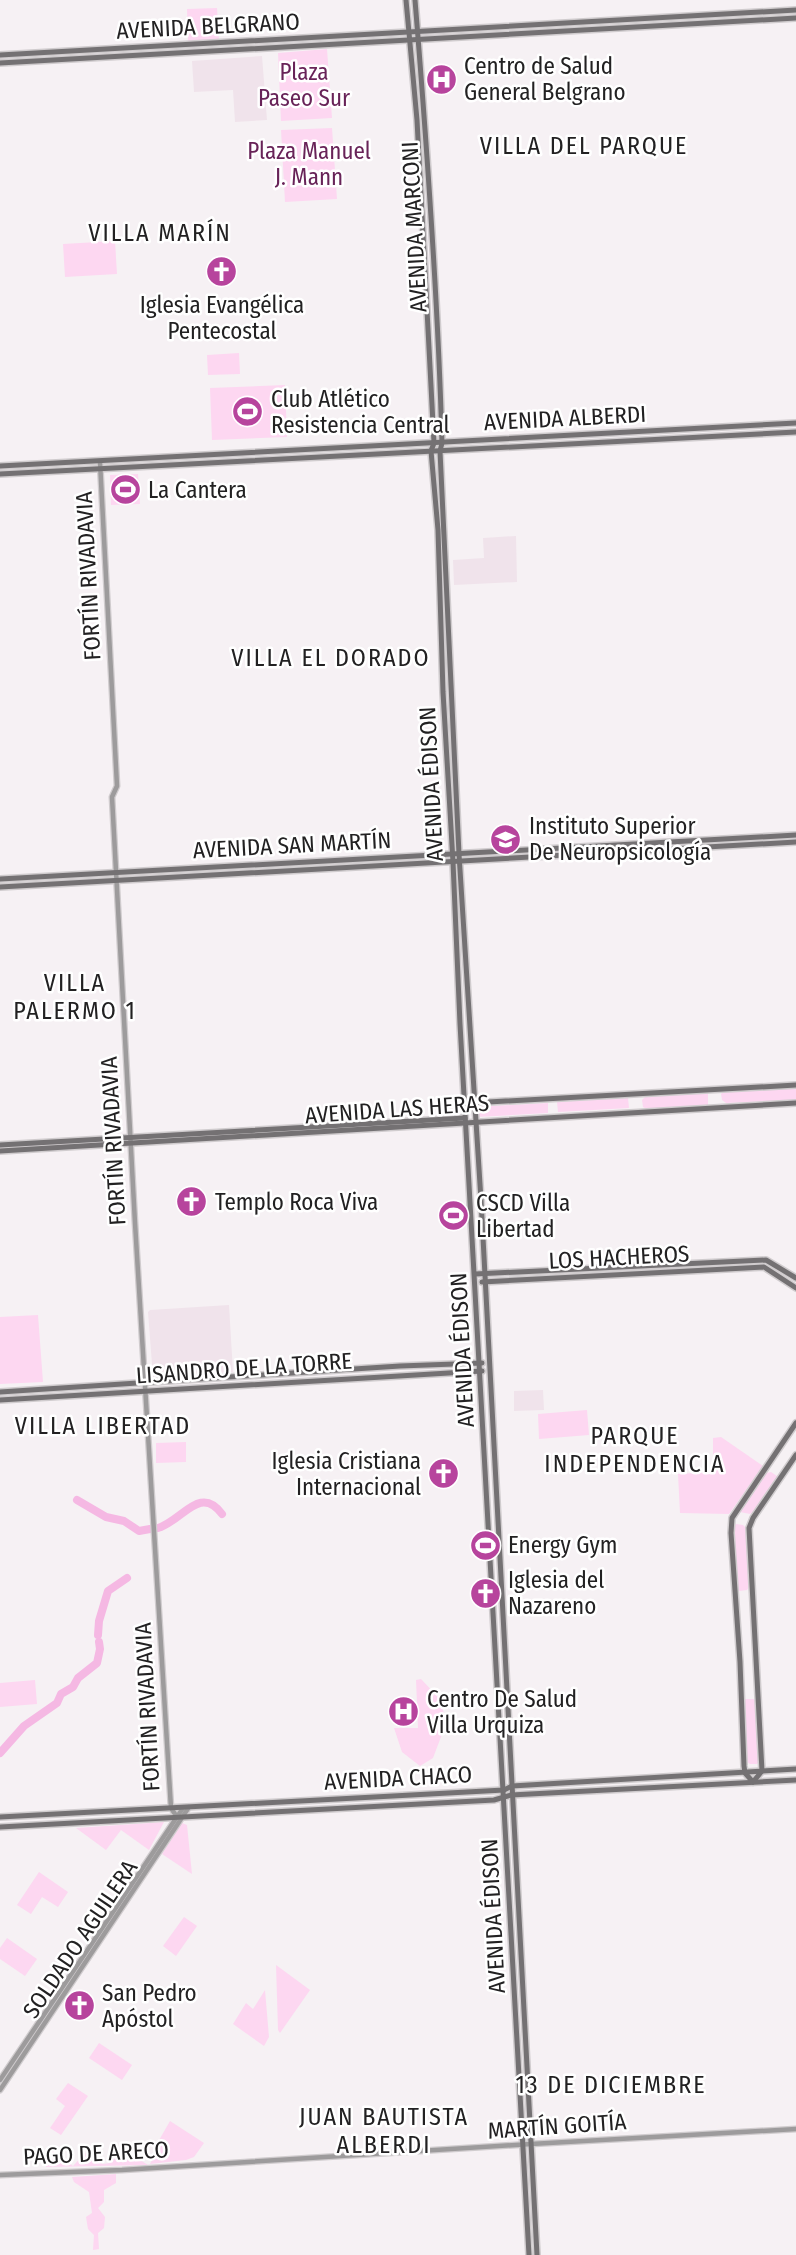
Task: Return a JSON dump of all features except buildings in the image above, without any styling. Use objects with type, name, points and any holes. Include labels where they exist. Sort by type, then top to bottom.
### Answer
[{"type":"main road","name":"AVENIDA MARCONI","points":[[406,0],[422,188],[434,443]]},
{"type":"main road","name":"AVENIDA MARCONI","points":[[415,0],[431,201],[442,443],[440,451]]},
{"type":"main road","name":"AVENIDA BELGRANO","points":[[0,55],[796,10]]},
{"type":"main road","name":"AVENIDA BELGRANO","points":[[0,63],[796,18]]},
{"type":"main road","name":"AVENIDA ALBERDI","points":[[0,466],[796,423]]},
{"type":"main road","name":"AVENIDA ALBERDI","points":[[0,474],[796,432]]},
{"type":"main road","name":"AVENIDA ÉDISON","points":[[434,443],[431,451],[438,530],[443,692],[474,1103],[512,1786],[508,1796],[530,2255]]},
{"type":"main road","name":"AVENIDA ÉDISON","points":[[440,451],[456,854]]},
{"type":"main road","name":"AVENIDA SAN MARTÍN","points":[[0,880],[796,835]]},
{"type":"main road","name":"AVENIDA SAN MARTÍN","points":[[0,887],[796,842]]},
{"type":"main road","name":"AVENIDA ÉDISON","points":[[457,862],[465,1104],[504,1790],[508,1796],[537,2255]]},
{"type":"main road","name":"AVENIDA LAS HERAS","points":[[465,1104],[796,1085]]},
{"type":"main road","name":"AVENIDA LAS HERAS","points":[[0,1145],[796,1103]]},
{"type":"main road","name":"AVENIDA LAS HERAS","points":[[0,1152],[130,1140]]},
{"type":"main road","name":"LOS HACHEROS","points":[[475,1274],[765,1263]]},
{"type":"main road","name":"LOS HACHEROS","points":[[476,1282],[765,1263]]},
{"type":"main road","points":[[765,1263],[796,1278]]},
{"type":"main road","points":[[765,1263],[796,1288]]},
{"type":"main road","name":"LISANDRO DE LA TORRE","points":[[0,1392],[400,1366],[480,1363],[489,1367]]},
{"type":"main road","name":"LISANDRO DE LA TORRE","points":[[0,1400],[481,1371],[489,1367]]},
{"type":"main road","points":[[796,1423],[732,1518],[733,1588],[740,1662],[745,1773],[753,1782],[762,1771],[749,1528],[796,1455]]},
{"type":"main road","name":"AVENIDA CHACO","points":[[0,1817],[504,1790],[512,1786],[796,1769]]},
{"type":"main road","name":"AVENIDA CHACO","points":[[0,1827],[796,1780]]},
{"type":"street","name":"FORTÍN RIVADAVIA","points":[[100,462],[117,786],[112,797],[115,872],[130,1140],[171,1808],[180,1816]]},
{"type":"street","name":"SOLDADO AGUILERA","points":[[0,2090],[186,1807]]},
{"type":"street","name":"SOLDADO AGUILERA","points":[[0,2080],[52,2008]]},
{"type":"street","name":"MARTÍN GOITÍA","points":[[194,2165],[796,2129]]},
{"type":"street","name":"PAGO DE ARECO","points":[[0,2175],[122,2171],[194,2165]]},
{"type":"shaded area","points":[[262,56],[267,120],[235,122],[233,90],[194,92],[192,61]]},
{"type":"shaded area","points":[[516,536],[517,582],[454,585],[453,560],[484,558],[483,538]]},
{"type":"shaded area","points":[[229,1305],[233,1372],[153,1377],[150,1310]]},
{"type":"shaded area","points":[[543,1390],[544,1410],[514,1411],[514,1391]]},
{"type":"green space","points":[[217,8],[219,40],[188,42],[187,9]]},
{"type":"green space","name":"Plaza Paseo Sur","points":[[327,49],[332,118],[281,121],[278,53]]},
{"type":"green space","name":"Plaza Manuel J. Mann","points":[[332,128],[337,199],[285,202],[281,130]]},
{"type":"green space","points":[[115,241],[117,274],[65,277],[63,244]]},
{"type":"green space","points":[[239,353],[240,374],[208,375],[207,355]]},
{"type":"green space","name":"Club Atlético Resistencia Central","points":[[285,385],[287,437],[212,440],[210,388]]},
{"type":"green space","name":"La Cantera","points":[[138,474],[140,504],[111,505],[110,475]]},
{"type":"green space","points":[[796,1087],[796,1100],[726,1103],[721,1094],[725,1090]]},
{"type":"green space","points":[[708,1093],[708,1105],[647,1109],[643,1107],[642,1100],[645,1097]]},
{"type":"green space","points":[[628,1098],[629,1108],[558,1112],[557,1102]]},
{"type":"green space","points":[[548,1103],[548,1113],[477,1117],[476,1107]]},
{"type":"green space","points":[[38,1315],[43,1382],[0,1384],[0,1317]]},
{"type":"green space","points":[[587,1410],[589,1435],[539,1439],[538,1414]]},
{"type":"green space","points":[[721,1437],[763,1466],[729,1514],[680,1513],[678,1474],[713,1472],[713,1438]]},
{"type":"green space","points":[[186,1442],[186,1462],[156,1463],[156,1443]]},
{"type":"green space","points":[[771,1472],[777,1476],[777,1480],[753,1512],[740,1512],[766,1473]]},
{"type":"green space","points":[[736,1524],[747,1529],[749,1587],[739,1591],[734,1528]]},
{"type":"green space","points":[[421,1679],[438,1697],[447,1721],[433,1758],[420,1766],[402,1752],[394,1728],[418,1728],[416,1680]]},
{"type":"green space","points":[[35,1680],[37,1704],[0,1707],[0,1683]]},
{"type":"green space","points":[[745,1699],[754,1699],[756,1702],[757,1764],[747,1762]]},
{"type":"green space","points":[[164,1822],[149,1850],[121,1830],[106,1850],[76,1828]]},
{"type":"green space","points":[[182,1823],[187,1825],[192,1874],[162,1854]]},
{"type":"green space","points":[[39,1872],[68,1892],[58,1907],[42,1897],[31,1914],[17,1905]]},
{"type":"green space","points":[[184,1917],[197,1926],[176,1956],[163,1946]]},
{"type":"green space","points":[[7,1938],[37,1959],[25,1976],[0,1959],[0,1948]]},
{"type":"green space","points":[[276,1965],[310,1990],[280,2033],[278,2030]]},
{"type":"green space","points":[[265,1990],[269,2037],[264,2046],[233,2024],[246,2003],[253,2009]]},
{"type":"green space","points":[[99,2043],[132,2065],[122,2080],[89,2058]]},
{"type":"green space","points":[[68,2083],[88,2096],[61,2135],[50,2128],[65,2106],[56,2099]]},
{"type":"green space","points":[[170,2121],[204,2143],[194,2157],[150,2164],[158,2142]]},
{"type":"green space","points":[[121,2148],[148,2165],[46,2167],[45,2156],[51,2150],[73,2166],[85,2153],[103,2164],[110,2163]]},
{"type":"green space","points":[[116,2174],[116,2183],[104,2190],[104,2202],[98,2208],[105,2217],[104,2228],[98,2233],[99,2249],[93,2250],[94,2235],[88,2229],[86,2217],[92,2213],[89,2192],[74,2182],[72,2177]]},
{"type":"waterway","points":[[77,1500],[106,1517],[124,1521],[139,1531],[150,1529]]},
{"type":"waterway","points":[[158,1528],[198,1503],[214,1506],[222,1514]]},
{"type":"waterway","points":[[98,1635],[99,1621],[108,1591],[127,1578]]},
{"type":"waterway","points":[[0,1753],[24,1726],[57,1703],[61,1694],[73,1687],[78,1678],[97,1663],[99,1642]]},
{"type":"place","name":"Centro de Salud General Belgrano","points":[[441,79]]},
{"type":"place","name":"Iglesia Evangélica Pentecostal","points":[[222,271]]},
{"type":"place","name":"Club Atlético Resistencia Central","points":[[248,412]]},
{"type":"place","name":"La Cantera","points":[[125,490]]},
{"type":"place","name":"Instituto Superior De Neuropsicología","points":[[506,839]]},
{"type":"place","name":"Templo Roca Viva","points":[[192,1202]]},
{"type":"place","name":"CSCD Villa Libertad","points":[[453,1216]]},
{"type":"place","name":"Iglesia Cristiana Internacional","points":[[444,1474]]},
{"type":"place","name":"Energy Gym","points":[[485,1545]]},
{"type":"place","name":"Iglesia del Nazareno","points":[[485,1593]]},
{"type":"place","name":"Centro De Salud Villa Urquiza","points":[[404,1712]]},
{"type":"place","name":"San Pedro Apóstol","points":[[79,2006]]},
{"type":"district","name":"VILLA DEL PARQUE","points":[[584,146]]},
{"type":"district","name":"VILLA MARÍN","points":[[160,233]]},
{"type":"district","name":"VILLA EL DORADO","points":[[331,658]]},
{"type":"district","name":"VILLA PALERMO 1","points":[[75,997]]},
{"type":"district","name":"VILLA LIBERTAD","points":[[103,1426]]},
{"type":"district","name":"PARQUE INDEPENDENCIA","points":[[635,1450]]},
{"type":"district","name":"13 DE DICIEMBRE","points":[[611,2085]]},
{"type":"district","name":"JUAN BAUTISTA ALBERDI","points":[[384,2131]]}]
